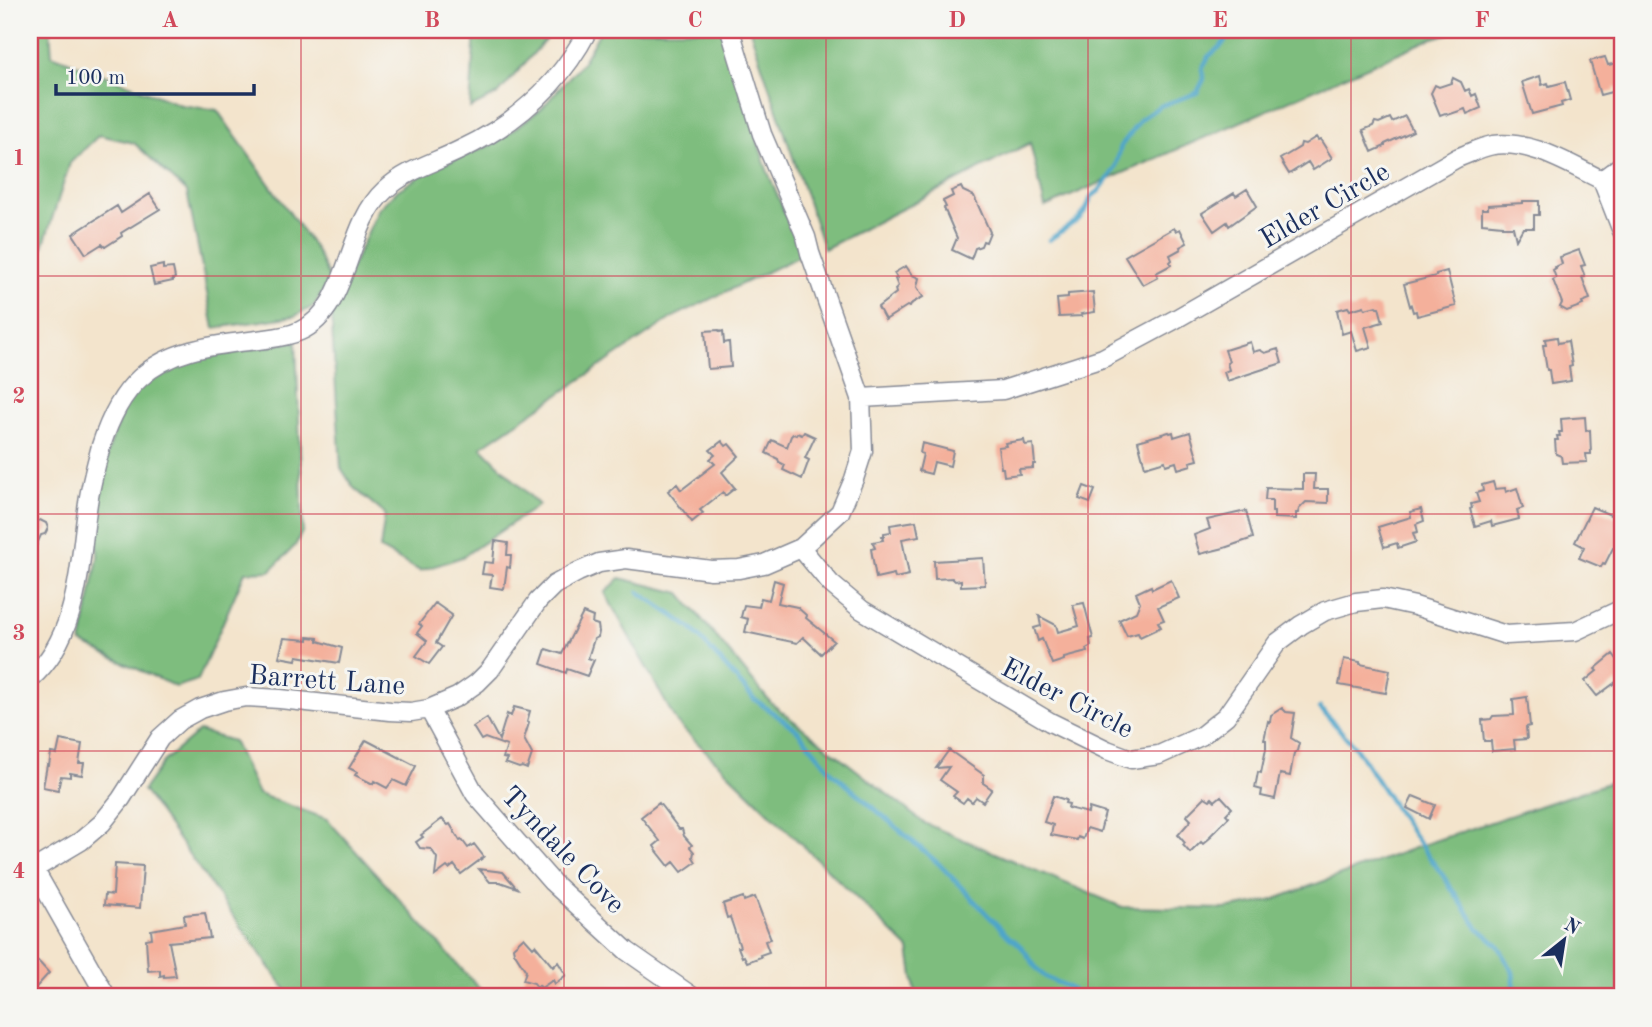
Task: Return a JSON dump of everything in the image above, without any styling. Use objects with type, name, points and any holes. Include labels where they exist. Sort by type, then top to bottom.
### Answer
[{"type":"street","points":[[30,679],[52,654],[65,629],[79,573],[88,502],[98,456],[113,413],[124,394],[153,367],[188,352],[211,346],[281,337],[300,331],[315,322],[337,289],[359,229],[384,190],[415,169],[485,138],[510,121],[550,86],[568,64],[588,30]]},
{"type":"street","name":"Barrett Lane","points":[[32,866],[81,841],[102,822],[121,799],[160,738],[180,720],[200,709],[246,697],[390,711],[429,709],[457,697],[477,683],[490,670],[538,601],[554,585],[578,572],[599,563],[626,559],[711,570],[764,564],[801,548],[839,512],[855,478],[863,450],[861,398],[806,237],[762,134],[730,30]]},
{"type":"street","name":"Elder Circle","points":[[861,398],[1003,390],[1103,358],[1457,158],[1491,146],[1515,144],[1532,148],[1602,180]]},
{"type":"street","points":[[1622,165],[1602,180],[1622,231]]},
{"type":"street","name":"Elder Circle","points":[[801,548],[831,584],[862,610],[1050,722],[1131,760],[1159,755],[1201,736],[1226,716],[1277,643],[1325,611],[1356,602],[1383,599],[1415,606],[1506,635],[1575,631],[1622,610]]},
{"type":"street","name":"Tyndale Cove","points":[[429,709],[475,794],[552,882],[627,951],[693,997]]},
{"type":"street","points":[[32,866],[105,994]]},
{"type":"green space","points":[[30,30],[50,30],[52,55],[181,105],[217,110],[316,250],[330,280],[314,306],[295,316],[214,328],[187,192],[134,143],[99,135],[70,163],[30,287]]},
{"type":"green space","points":[[475,30],[554,30],[498,94],[470,108]]},
{"type":"green space","points":[[601,30],[722,30],[767,170],[802,255],[673,317],[481,447],[539,505],[462,557],[420,571],[380,549],[385,514],[354,488],[341,468],[333,308],[379,208],[398,190],[435,167],[496,143],[541,109],[582,63]]},
{"type":"green space","points":[[750,30],[1462,30],[1433,38],[1045,207],[1030,143],[824,249]]},
{"type":"green space","points":[[296,341],[303,530],[295,546],[270,571],[245,572],[198,680],[176,687],[81,643],[98,558],[97,522],[107,455],[123,408],[145,380],[184,361]]},
{"type":"green space","points":[[620,578],[680,593],[771,703],[924,823],[1122,907],[1225,909],[1270,901],[1425,844],[1608,783],[1622,773],[1622,997],[916,997],[909,949],[677,723],[605,593]]},
{"type":"green space","points":[[199,731],[233,741],[258,794],[327,819],[487,997],[291,997],[143,790],[163,762]]},
{"type":"building","points":[[1605,57],[1608,65],[1622,62],[1622,86],[1600,95],[1590,61]]},
{"type":"building","points":[[1540,76],[1542,85],[1565,82],[1570,100],[1561,103],[1562,106],[1532,114],[1522,82]]},
{"type":"building","points":[[1453,78],[1461,82],[1465,91],[1469,89],[1472,96],[1476,94],[1481,108],[1467,114],[1465,109],[1440,115],[1431,93],[1435,85],[1439,87],[1451,83]]},
{"type":"building","points":[[1405,116],[1413,131],[1372,152],[1363,130],[1373,126],[1375,122],[1390,118],[1392,122]]},
{"type":"building","points":[[1316,137],[1332,158],[1313,170],[1308,162],[1289,174],[1280,159],[1300,147],[1301,143],[1305,144]]},
{"type":"building","points":[[961,187],[963,191],[974,196],[990,232],[986,242],[983,241],[981,246],[975,248],[971,259],[952,250],[957,238],[943,201],[953,196],[951,191]]},
{"type":"building","points":[[1247,189],[1257,206],[1229,226],[1227,222],[1214,231],[1202,213],[1234,193],[1236,196]]},
{"type":"building","points":[[150,194],[160,209],[121,233],[122,236],[105,247],[102,244],[86,254],[73,234],[117,206],[121,213]]},
{"type":"building","points":[[1539,201],[1539,215],[1534,215],[1534,228],[1523,228],[1516,240],[1513,227],[1482,223],[1482,209],[1488,209],[1488,205]]},
{"type":"building","points":[[1174,228],[1176,231],[1180,229],[1187,243],[1170,255],[1171,265],[1156,273],[1158,277],[1143,285],[1125,256]]},
{"type":"building","points":[[1579,250],[1585,265],[1581,266],[1585,277],[1582,277],[1590,299],[1567,311],[1560,307],[1562,303],[1553,280],[1556,278],[1553,270],[1562,264],[1560,257]]},
{"type":"building","points":[[163,265],[163,269],[173,268],[175,278],[173,281],[154,285],[150,268]]},
{"type":"building","points":[[906,266],[912,275],[919,278],[917,287],[923,297],[885,320],[878,307],[896,293],[898,286],[894,273]]},
{"type":"building","points":[[1447,271],[1456,306],[1417,316],[1410,306],[1404,284]]},
{"type":"building","points":[[1093,292],[1095,312],[1081,314],[1082,316],[1059,317],[1057,299],[1068,298],[1068,294]]},
{"type":"building","points":[[1364,306],[1365,309],[1379,307],[1383,322],[1365,327],[1371,347],[1357,351],[1351,331],[1342,334],[1337,310]]},
{"type":"building","points":[[705,331],[723,331],[724,343],[729,342],[731,367],[708,369]]},
{"type":"building","points":[[1557,337],[1558,343],[1568,341],[1572,366],[1569,367],[1571,381],[1551,384],[1543,345],[1546,345],[1545,339]]},
{"type":"building","points":[[1250,342],[1253,352],[1260,350],[1265,353],[1278,349],[1282,363],[1227,381],[1224,372],[1229,370],[1229,362],[1225,350]]},
{"type":"building","points":[[1585,417],[1586,431],[1590,430],[1591,454],[1586,454],[1587,462],[1562,463],[1561,456],[1556,454],[1555,440],[1560,436],[1559,432],[1562,432],[1561,419]]},
{"type":"building","points":[[804,432],[815,437],[805,458],[809,460],[802,479],[783,470],[785,465],[766,453],[772,440],[787,447],[793,434],[802,435]]},
{"type":"building","points":[[1173,432],[1174,437],[1190,432],[1198,460],[1178,469],[1176,462],[1166,465],[1165,461],[1145,467],[1138,441]]},
{"type":"building","points":[[1024,440],[1025,445],[1033,444],[1033,468],[1019,469],[1020,474],[1004,476],[998,447]]},
{"type":"building","points":[[722,441],[726,446],[729,444],[739,456],[722,472],[735,488],[725,496],[723,492],[700,510],[703,513],[692,522],[668,491],[677,484],[681,490],[715,464],[710,459],[715,455],[710,450]]},
{"type":"building","points":[[922,443],[953,451],[950,466],[934,462],[931,474],[919,471],[923,454],[920,453]]},
{"type":"building","points":[[1303,474],[1315,474],[1314,489],[1328,489],[1328,503],[1306,502],[1296,513],[1296,519],[1274,518],[1272,500],[1265,500],[1266,488],[1303,489]]},
{"type":"building","points":[[1493,482],[1495,489],[1505,488],[1506,492],[1517,488],[1523,508],[1517,510],[1519,519],[1492,526],[1491,521],[1475,526],[1471,504],[1479,502],[1476,493],[1483,491],[1482,485]]},
{"type":"building","points":[[1084,486],[1095,490],[1090,503],[1079,499]]},
{"type":"building","points":[[1592,507],[1622,520],[1622,534],[1616,549],[1613,548],[1601,567],[1579,558],[1584,547],[1575,542]]},
{"type":"building","points":[[1421,509],[1424,521],[1416,524],[1418,532],[1413,533],[1416,542],[1398,548],[1397,543],[1384,547],[1378,527],[1411,517],[1410,512]]},
{"type":"building","points":[[1246,511],[1253,538],[1200,554],[1194,535],[1210,529],[1207,520]]},
{"type":"building","points":[[40,520],[46,523],[48,528],[45,534],[41,535],[30,559],[30,534],[35,523]]},
{"type":"building","points":[[916,521],[919,536],[902,539],[909,575],[895,578],[894,574],[876,578],[871,549],[875,548],[873,542],[883,540],[884,533],[891,532],[890,525]]},
{"type":"building","points":[[495,541],[508,543],[507,555],[511,555],[504,589],[490,587],[492,575],[482,574],[484,562],[493,563]]},
{"type":"building","points":[[983,558],[985,585],[961,586],[961,580],[935,579],[934,561]]},
{"type":"building","points":[[774,580],[783,583],[778,603],[797,607],[834,641],[821,654],[803,637],[797,643],[745,632],[748,619],[741,617],[744,605],[759,607],[761,598],[769,600]]},
{"type":"building","points":[[1171,580],[1179,598],[1158,607],[1164,620],[1158,622],[1161,627],[1140,637],[1138,633],[1127,636],[1119,620],[1136,612],[1140,602],[1136,593]]},
{"type":"building","points":[[435,603],[452,615],[436,643],[442,647],[429,664],[416,656],[427,641],[417,633],[422,626],[419,624]]},
{"type":"building","points":[[1084,603],[1093,638],[1090,639],[1091,646],[1086,649],[1087,652],[1052,664],[1042,639],[1038,641],[1034,628],[1041,626],[1039,616],[1056,625],[1058,632],[1079,626],[1073,605]]},
{"type":"building","points":[[583,613],[593,617],[592,623],[598,625],[599,632],[588,658],[594,660],[587,676],[567,669],[566,673],[541,664],[546,649],[562,654]]},
{"type":"building","points":[[308,637],[318,638],[318,641],[342,648],[339,663],[297,656],[296,660],[279,657],[284,638],[308,640]]},
{"type":"building","points":[[1613,654],[1622,666],[1622,690],[1616,682],[1597,696],[1585,681]]},
{"type":"building","points":[[1344,659],[1390,670],[1386,693],[1339,685]]},
{"type":"building","points":[[1527,697],[1530,726],[1526,727],[1527,739],[1514,740],[1515,749],[1492,751],[1491,741],[1484,741],[1482,720],[1491,719],[1493,716],[1514,715],[1513,699]]},
{"type":"building","points":[[514,707],[530,711],[524,739],[532,754],[527,769],[505,763],[507,759],[503,758],[507,746],[485,738],[481,740],[473,727],[487,718],[499,740],[507,714],[511,716]]},
{"type":"building","points":[[1282,708],[1286,712],[1295,713],[1291,738],[1299,743],[1294,753],[1290,776],[1280,774],[1275,799],[1261,796],[1262,790],[1255,788],[1266,749],[1264,740],[1268,721],[1270,722],[1271,715]]},
{"type":"building","points":[[60,740],[82,744],[79,763],[84,763],[82,775],[70,773],[70,777],[61,776],[58,790],[43,787],[51,753],[57,754]]},
{"type":"building","points":[[366,740],[416,766],[406,786],[393,780],[387,788],[355,775],[357,772],[349,768]]},
{"type":"building","points":[[949,750],[984,775],[983,783],[992,789],[983,802],[976,797],[972,802],[967,798],[963,803],[953,796],[957,792],[940,780],[949,767],[936,768]]},
{"type":"building","points":[[1053,796],[1066,800],[1068,808],[1088,813],[1089,808],[1105,813],[1100,832],[1087,828],[1083,839],[1078,837],[1077,840],[1051,835],[1053,825],[1044,822]]},
{"type":"building","points":[[1221,796],[1232,808],[1226,814],[1229,817],[1211,837],[1190,853],[1178,835],[1191,820],[1188,814],[1205,797],[1215,801]]},
{"type":"building","points":[[1413,796],[1435,805],[1429,819],[1407,808]]},
{"type":"building","points":[[659,803],[692,845],[690,847],[696,862],[682,872],[674,862],[669,866],[657,851],[654,846],[660,841],[641,817]]},
{"type":"building","points":[[442,819],[450,824],[460,841],[468,848],[474,844],[484,857],[461,874],[454,865],[435,876],[437,858],[431,849],[420,848],[416,842]]},
{"type":"building","points":[[115,864],[143,866],[140,908],[104,905],[105,894],[113,895]]},
{"type":"building","points":[[479,869],[503,872],[517,888],[500,882],[490,882]]},
{"type":"building","points":[[743,897],[744,901],[755,897],[771,939],[765,941],[769,952],[747,962],[744,956],[742,957],[730,917],[727,918],[723,904]]},
{"type":"building","points":[[205,913],[210,938],[169,942],[176,976],[160,976],[160,970],[148,971],[146,939],[152,938],[151,930],[185,924],[184,915]]},
{"type":"building","points":[[524,937],[533,947],[535,945],[553,967],[558,962],[566,975],[555,984],[553,980],[541,988],[523,980],[526,971],[513,947]]},
{"type":"building","points":[[38,961],[49,973],[30,994],[30,968]]},
{"type":"waterway","points":[[1049,240],[1079,219],[1091,197],[1099,191],[1115,169],[1121,146],[1141,119],[1160,106],[1197,93],[1204,79],[1202,69],[1209,56],[1233,30]]},
{"type":"waterway","points":[[639,592],[692,629],[754,699],[797,730],[833,773],[939,864],[1024,950],[1042,974],[1070,988],[1078,997]]},
{"type":"waterway","points":[[1320,708],[1356,748],[1478,928],[1498,945],[1513,972],[1515,997]]}]
